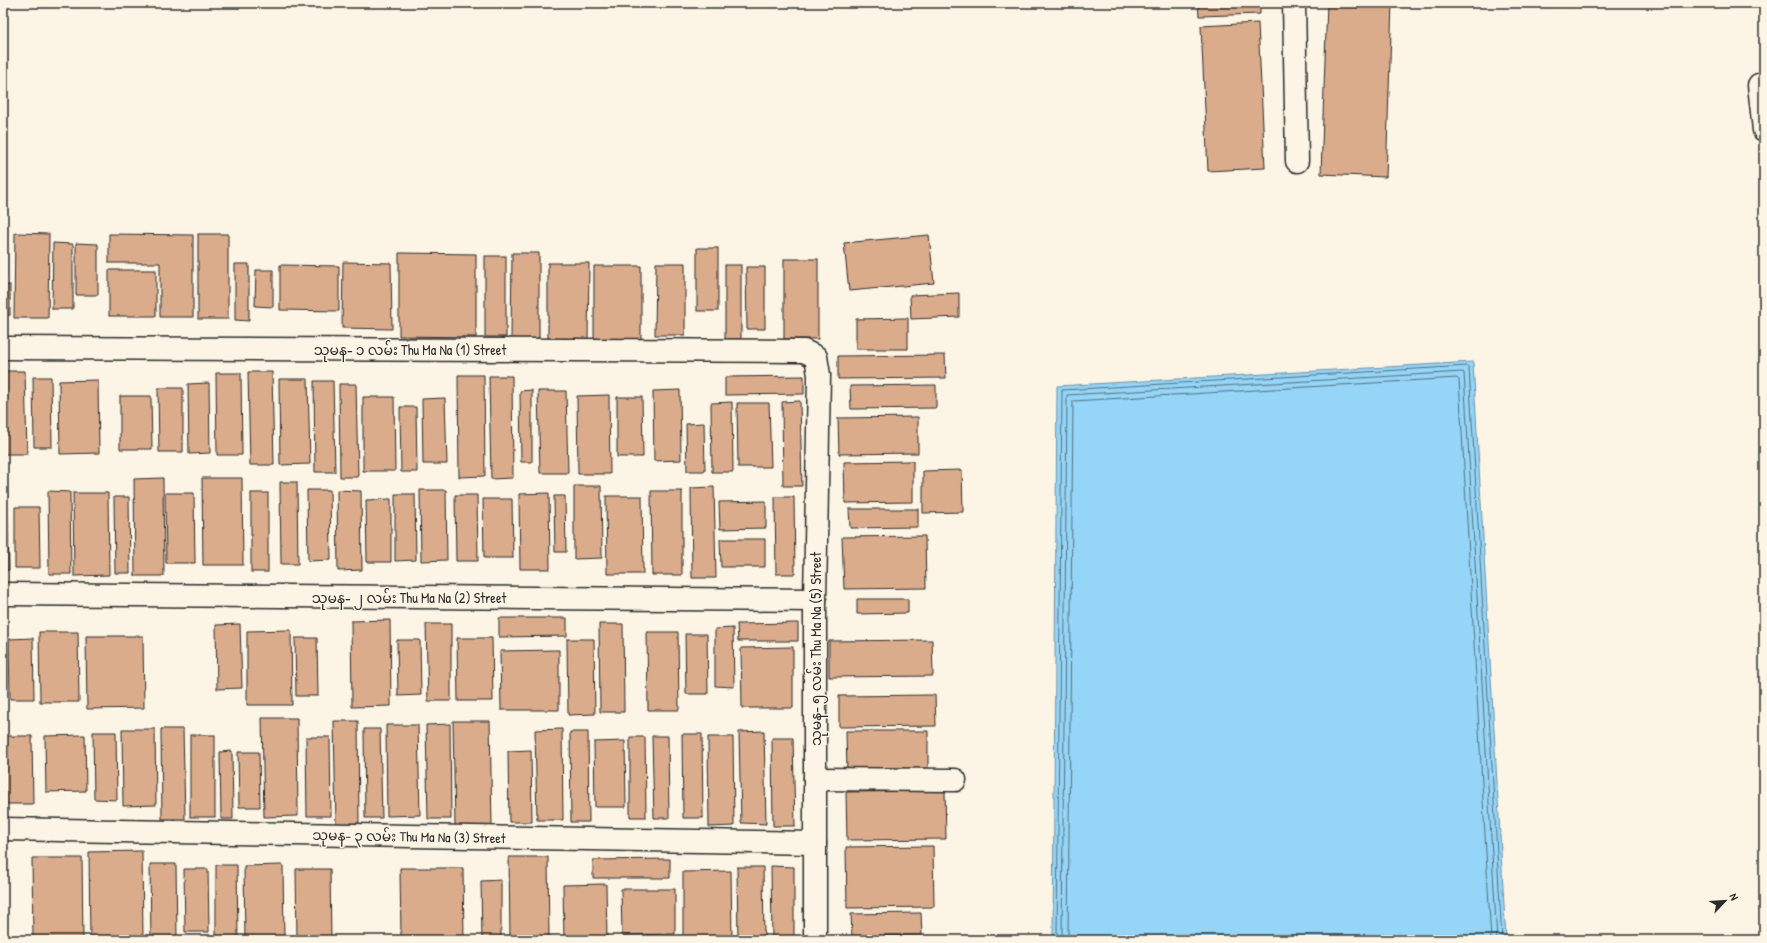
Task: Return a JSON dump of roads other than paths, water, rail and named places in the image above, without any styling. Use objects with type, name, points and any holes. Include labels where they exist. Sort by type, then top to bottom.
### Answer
[{"type":"street","points":[[1294,3],[1297,161]]},
{"type":"street","points":[[1760,85],[1764,130]]},
{"type":"street","name":"သုမန- ၁ လမ်း Thu Ma Na (1) Street","points":[[3,348],[804,351],[816,357]]},
{"type":"street","name":"သုမန- ၅ လမ်း Thu Ma Na (5) Street","points":[[815,940],[815,600],[819,375],[816,357]]},
{"type":"street","name":"သုမန- ၂ လမ်း Thu Ma Na (2) Street","points":[[3,594],[815,600]]},
{"type":"street","points":[[815,779],[955,780]]},
{"type":"street","name":"သုမန- ၃ လမ်း Thu Ma Na (3) Street","points":[[3,829],[815,843]]},
{"type":"water","points":[[1473,362],[1506,940],[1053,940],[1057,386]]}]
